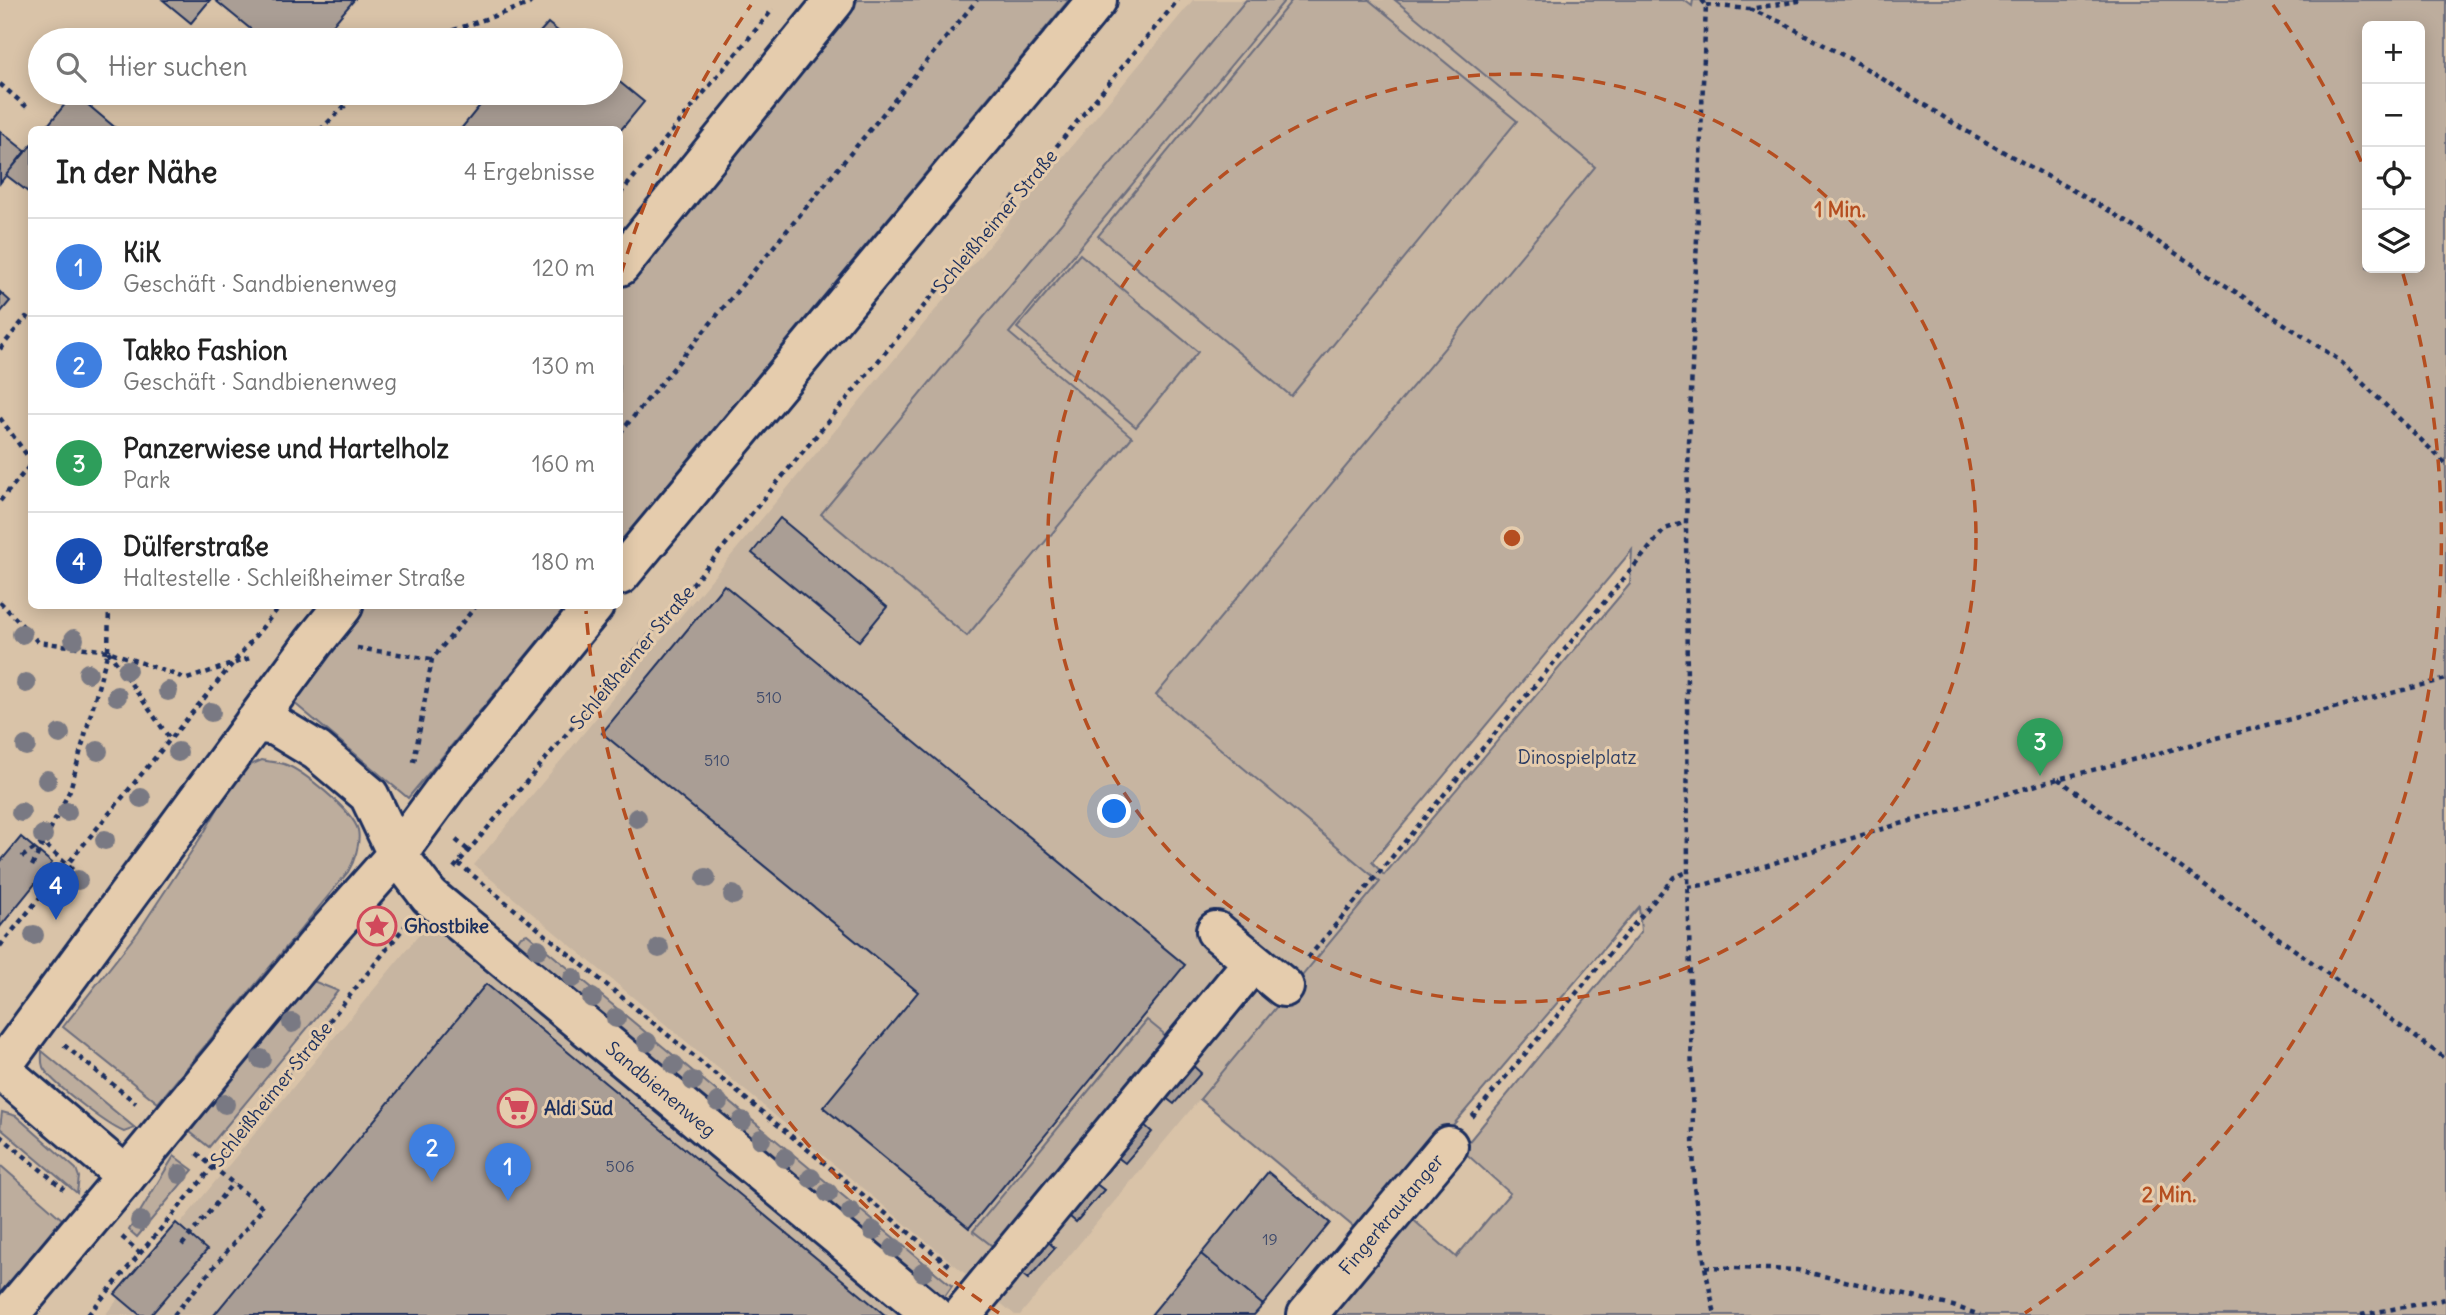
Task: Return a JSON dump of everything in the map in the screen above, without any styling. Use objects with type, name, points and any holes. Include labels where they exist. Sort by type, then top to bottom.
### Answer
[{"type":"street","points":[[623,262],[835,0]]},
{"type":"street","points":[[623,571],[1097,0]]},
{"type":"street","points":[[126,1176],[0,1069],[341,609]]},
{"type":"street","points":[[9,1315],[321,940],[397,854],[450,782],[592,609]]},
{"type":"street","name":"Sandbienenweg","points":[[254,723],[276,726],[317,751],[369,795],[397,854],[429,896],[933,1315]]},
{"type":"street","points":[[1216,930],[1284,987]]},
{"type":"street","points":[[972,1304],[1253,962]]},
{"type":"street","name":"Fingerkrautanger","points":[[1307,1315],[1457,1135]]},
{"type":"path","points":[[460,28],[529,4],[532,0]]},
{"type":"path","points":[[623,190],[781,0]]},
{"type":"path","points":[[623,429],[977,0]]},
{"type":"path","name":"Schleißheimer Straße","points":[[88,1315],[213,1167],[429,896],[756,509],[1178,0]]},
{"type":"path","points":[[1749,9],[1805,0]]},
{"type":"path","points":[[1715,1315],[1694,1187],[1688,887],[1686,522],[1704,3],[1749,9],[1781,22],[1854,61],[1966,131],[2108,210],[2339,360],[2446,464]]},
{"type":"path","points":[[0,84],[29,109]]},
{"type":"path","points":[[324,126],[346,105]]},
{"type":"path","points":[[0,349],[26,317],[28,318]]},
{"type":"path","points":[[0,418],[28,457]]},
{"type":"path","points":[[0,501],[28,468]]},
{"type":"path","points":[[1377,875],[1665,529],[1686,522]]},
{"type":"path","points":[[0,602],[38,642],[108,651],[187,679],[234,662],[314,642],[432,659]]},
{"type":"path","points":[[32,866],[70,790],[108,651],[109,609]]},
{"type":"path","points":[[0,946],[278,609]]},
{"type":"path","points":[[412,772],[432,659],[474,609]]},
{"type":"path","points":[[108,651],[170,739]]},
{"type":"path","points":[[1688,887],[1704,885],[1872,832],[2058,779],[2446,679]]},
{"type":"path","points":[[2058,779],[2446,1059]]},
{"type":"path","points":[[22,857],[43,844]]},
{"type":"path","points":[[43,844],[73,870]]},
{"type":"path","points":[[458,863],[972,1304]]},
{"type":"path","points":[[1457,1135],[1674,877],[1688,872]]},
{"type":"path","points":[[34,1021],[262,1208],[174,1315]]},
{"type":"path","points":[[182,1245],[233,1183]]},
{"type":"path","points":[[1705,1267],[1797,1270],[1953,1306],[1980,1315]]},
{"type":"path","points":[[2361,1315],[2446,1299]]},
{"type":"shaded area","points":[[1193,0],[1395,0],[1595,167],[1156,695],[1380,882],[1020,1315],[1015,1315],[474,865]]},
{"type":"shaded area","points":[[456,890],[517,942],[962,1315],[105,1315]]},
{"type":"green space","points":[[858,0],[1069,0],[623,538],[623,285]]},
{"type":"green space","points":[[1246,0],[1285,0],[1009,333],[1132,437],[967,636],[821,514]]},
{"type":"green space","points":[[1292,0],[1369,0],[1517,121],[1291,396],[1098,236]]},
{"type":"green space","name":"Dinospielplatz","points":[[1395,0],[1684,0],[1692,6],[1693,0],[2446,0],[2446,1315],[1328,1315],[1410,1217],[1456,1257],[1510,1193],[1462,1150],[1641,932],[1639,907],[1361,1233],[1200,1099],[1380,882],[1156,695],[1595,167]],"holes":[[[1632,550],[1630,584],[1384,875],[1372,862]]]},
{"type":"green space","points":[[1080,254],[1198,352],[1136,427],[1017,328]]},
{"type":"green space","points":[[357,609],[565,609],[408,798],[287,697]]},
{"type":"green space","points":[[262,760],[292,768],[314,783],[347,813],[358,830],[359,841],[353,863],[158,1103],[63,1027],[138,932],[205,831],[235,778],[248,766]]},
{"type":"green space","points":[[527,934],[952,1286],[943,1299],[517,942],[521,936]]},
{"type":"green space","points":[[308,979],[338,991],[209,1147],[190,1132]]},
{"type":"green space","points":[[1147,1020],[1163,1033],[1165,1042],[995,1248],[973,1231]]},
{"type":"green space","points":[[42,1051],[135,1128],[124,1132],[116,1128],[67,1092],[43,1067]]},
{"type":"green space","points":[[2,1112],[16,1116],[76,1169],[79,1177],[77,1193],[0,1128]]},
{"type":"green space","points":[[174,1156],[193,1170],[137,1237],[129,1230]]},
{"type":"green space","points":[[0,1165],[62,1219],[0,1294]]},
{"type":"building","points":[[163,0],[210,0],[191,23]]},
{"type":"building","points":[[215,0],[354,0],[330,28],[249,28]]},
{"type":"building","points":[[623,85],[644,102],[623,127],[463,126],[480,105],[623,105]]},
{"type":"building","points":[[64,105],[88,105],[113,126],[47,126]]},
{"type":"building","points":[[0,131],[25,151],[0,183]]},
{"type":"building","points":[[28,149],[28,192],[6,175]]},
{"type":"building","points":[[0,292],[10,301],[0,313]]},
{"type":"building","points":[[780,518],[887,607],[859,641],[752,553]]},
{"type":"building","points":[[724,585],[1185,965],[969,1228],[823,1107],[918,992],[602,733]]},
{"type":"building","points":[[21,837],[52,863],[0,927],[0,862]]},
{"type":"building","points":[[486,984],[885,1315],[214,1315]]},
{"type":"building","points":[[1189,1062],[1201,1073],[1174,1104],[1161,1094]]},
{"type":"building","points":[[1140,1121],[1152,1132],[1125,1163],[1112,1153]]},
{"type":"building","points":[[1268,1172],[1330,1223],[1263,1305],[1201,1254]]},
{"type":"building","points":[[1091,1180],[1104,1190],[1076,1222],[1064,1212]]},
{"type":"building","points":[[176,1223],[207,1250],[151,1315],[140,1315],[115,1294]]},
{"type":"building","points":[[1043,1237],[1055,1248],[1028,1279],[1016,1269]]},
{"type":"building","points":[[1201,1254],[1263,1305],[1254,1315],[1151,1315]]},
{"type":"place","name":"Panzerwiese und Hartelholz","points":[[2040,776]]},
{"type":"place","name":"Dülferstraße","points":[[56,920]]},
{"type":"place","name":"Ghostbike","points":[[377,926]]},
{"type":"place","name":"Aldi Süd","points":[[517,1108]]},
{"type":"place","name":"Takko Fashion","points":[[432,1182]]},
{"type":"place","name":"KiK","points":[[508,1201]]}]
